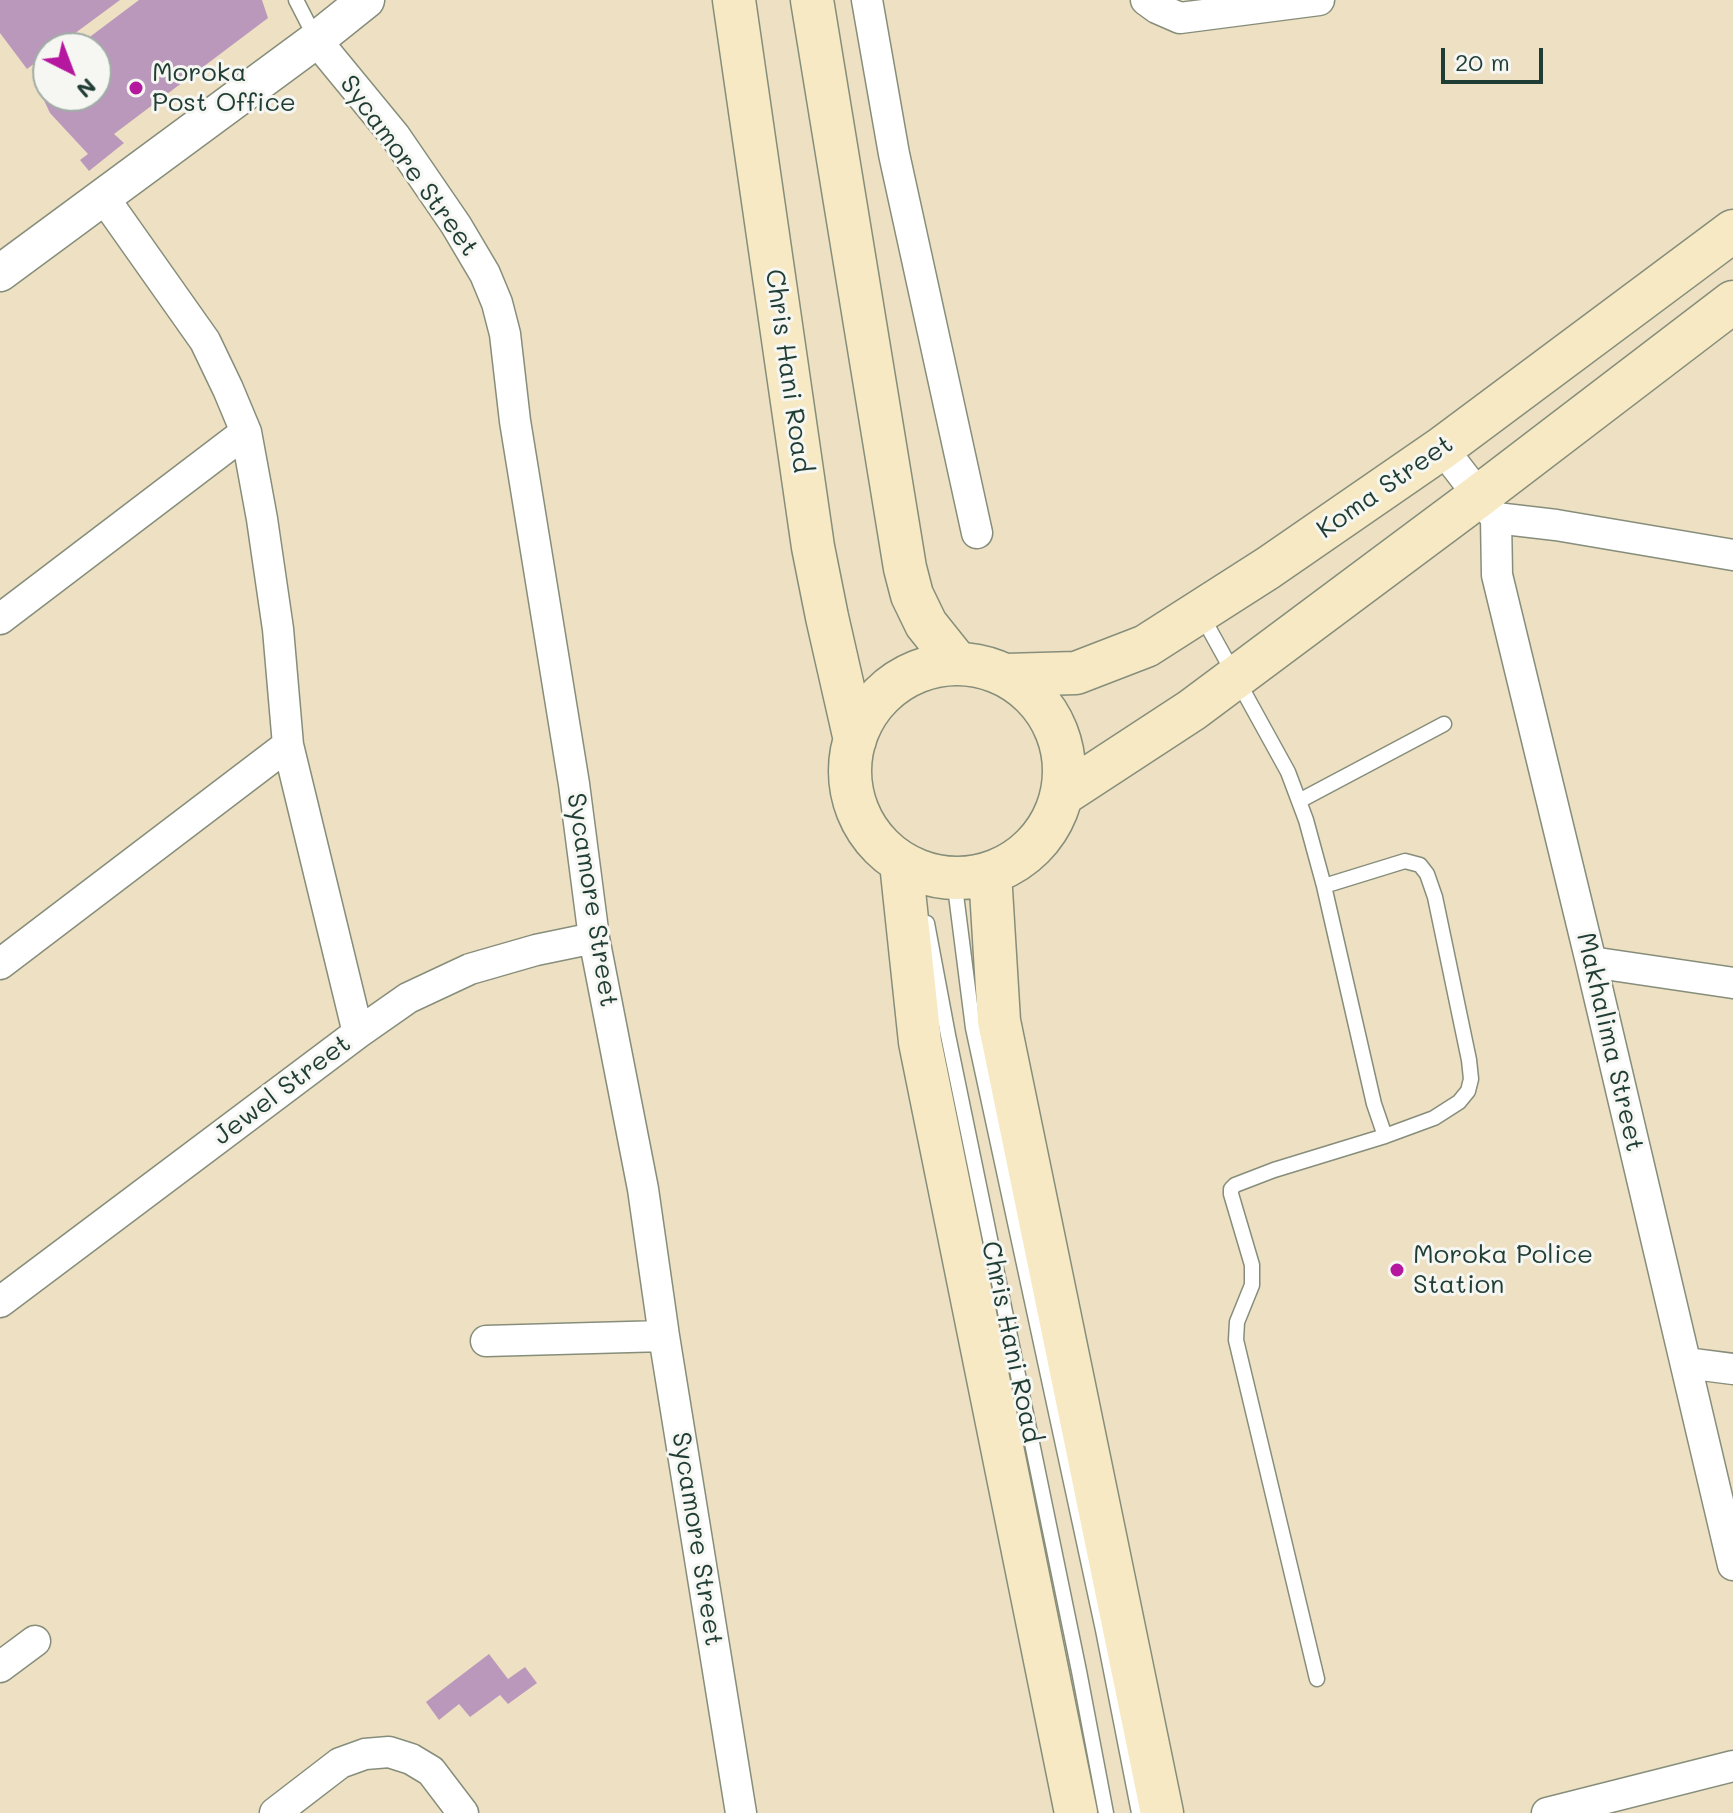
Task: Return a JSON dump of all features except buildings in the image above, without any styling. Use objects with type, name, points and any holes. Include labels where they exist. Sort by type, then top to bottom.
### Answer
[{"type":"main road","name":"Chris Hani Road","points":[[734,0],[813,547],[855,740]]},
{"type":"main road","points":[[812,0],[905,568],[912,595],[926,624],[958,664]]},
{"type":"main road","name":"Koma Street","points":[[1006,675],[1076,673],[1146,646],[1268,568],[1442,448],[1733,231]]},
{"type":"main road","points":[[1062,795],[1488,507],[1733,302]]},
{"type":"main road","points":[[958,664],[983,667],[1006,675],[1035,696],[1055,726],[1065,760],[1062,795],[1048,829],[1023,856],[937,875],[879,845],[863,823],[851,782],[855,740],[870,710],[894,685],[924,669],[958,664]]},
{"type":"main road","name":"Chris Hani Road","points":[[863,823],[918,1022],[1076,1813]]},
{"type":"main road","name":"Chris Hani Road","points":[[918,1022],[937,875]]},
{"type":"main road","name":"Chris Hani Road","points":[[937,875],[999,1021],[1162,1813]]},
{"type":"street","points":[[0,273],[366,0]]},
{"type":"street","points":[[867,0],[894,154],[977,533]]},
{"type":"street","points":[[1147,2],[1180,18],[1319,0]]},
{"type":"street","name":"Sycamore Street","points":[[316,40],[395,136],[456,225],[485,274],[505,334],[515,421],[572,769],[594,938],[643,1189],[741,1813]]},
{"type":"street","points":[[104,198],[205,341],[246,432],[278,629],[288,745],[358,1033]]},
{"type":"street","points":[[0,619],[246,432]]},
{"type":"street","points":[[1442,448],[1488,507],[1556,525],[1733,555]]},
{"type":"street","name":"Makhalima Street","points":[[1488,507],[1497,575],[1733,1565]]},
{"type":"street","points":[[0,964],[288,745]]},
{"type":"street","name":"Jewel Street","points":[[0,1302],[408,998],[470,969],[536,950],[594,938]]},
{"type":"street","points":[[1591,962],[1733,983]]},
{"type":"street","points":[[486,1341],[664,1336]]},
{"type":"street","points":[[1686,1363],[1733,1369]]},
{"type":"street","points":[[0,1667],[35,1641]]},
{"type":"street","points":[[275,1813],[340,1763],[365,1754],[389,1752],[411,1759],[431,1771],[463,1813]]},
{"type":"street","points":[[1547,1813],[1733,1766]]},
{"type":"lane","points":[[296,0],[316,40]]},
{"type":"lane","points":[[1200,612],[1288,772],[1306,820],[1374,1104],[1385,1136]]},
{"type":"lane","points":[[1299,801],[1444,724]]},
{"type":"lane","points":[[1317,1679],[1236,1340],[1237,1322],[1252,1285],[1252,1265],[1231,1189],[1274,1170],[1434,1118],[1459,1102],[1468,1091],[1471,1079],[1435,897],[1427,874],[1420,865],[1405,861],[1324,886]]},
{"type":"lane","name":"Chris Hani Road","points":[[937,875],[1100,1615],[1139,1813]]},
{"type":"lane","name":"Chris Hani Road","points":[[926,916],[1106,1813]]},
{"type":"place","name":"Moroka Post Office","points":[[136,88]]},
{"type":"place","name":"Moroka Police Station","points":[[1397,1270]]}]
